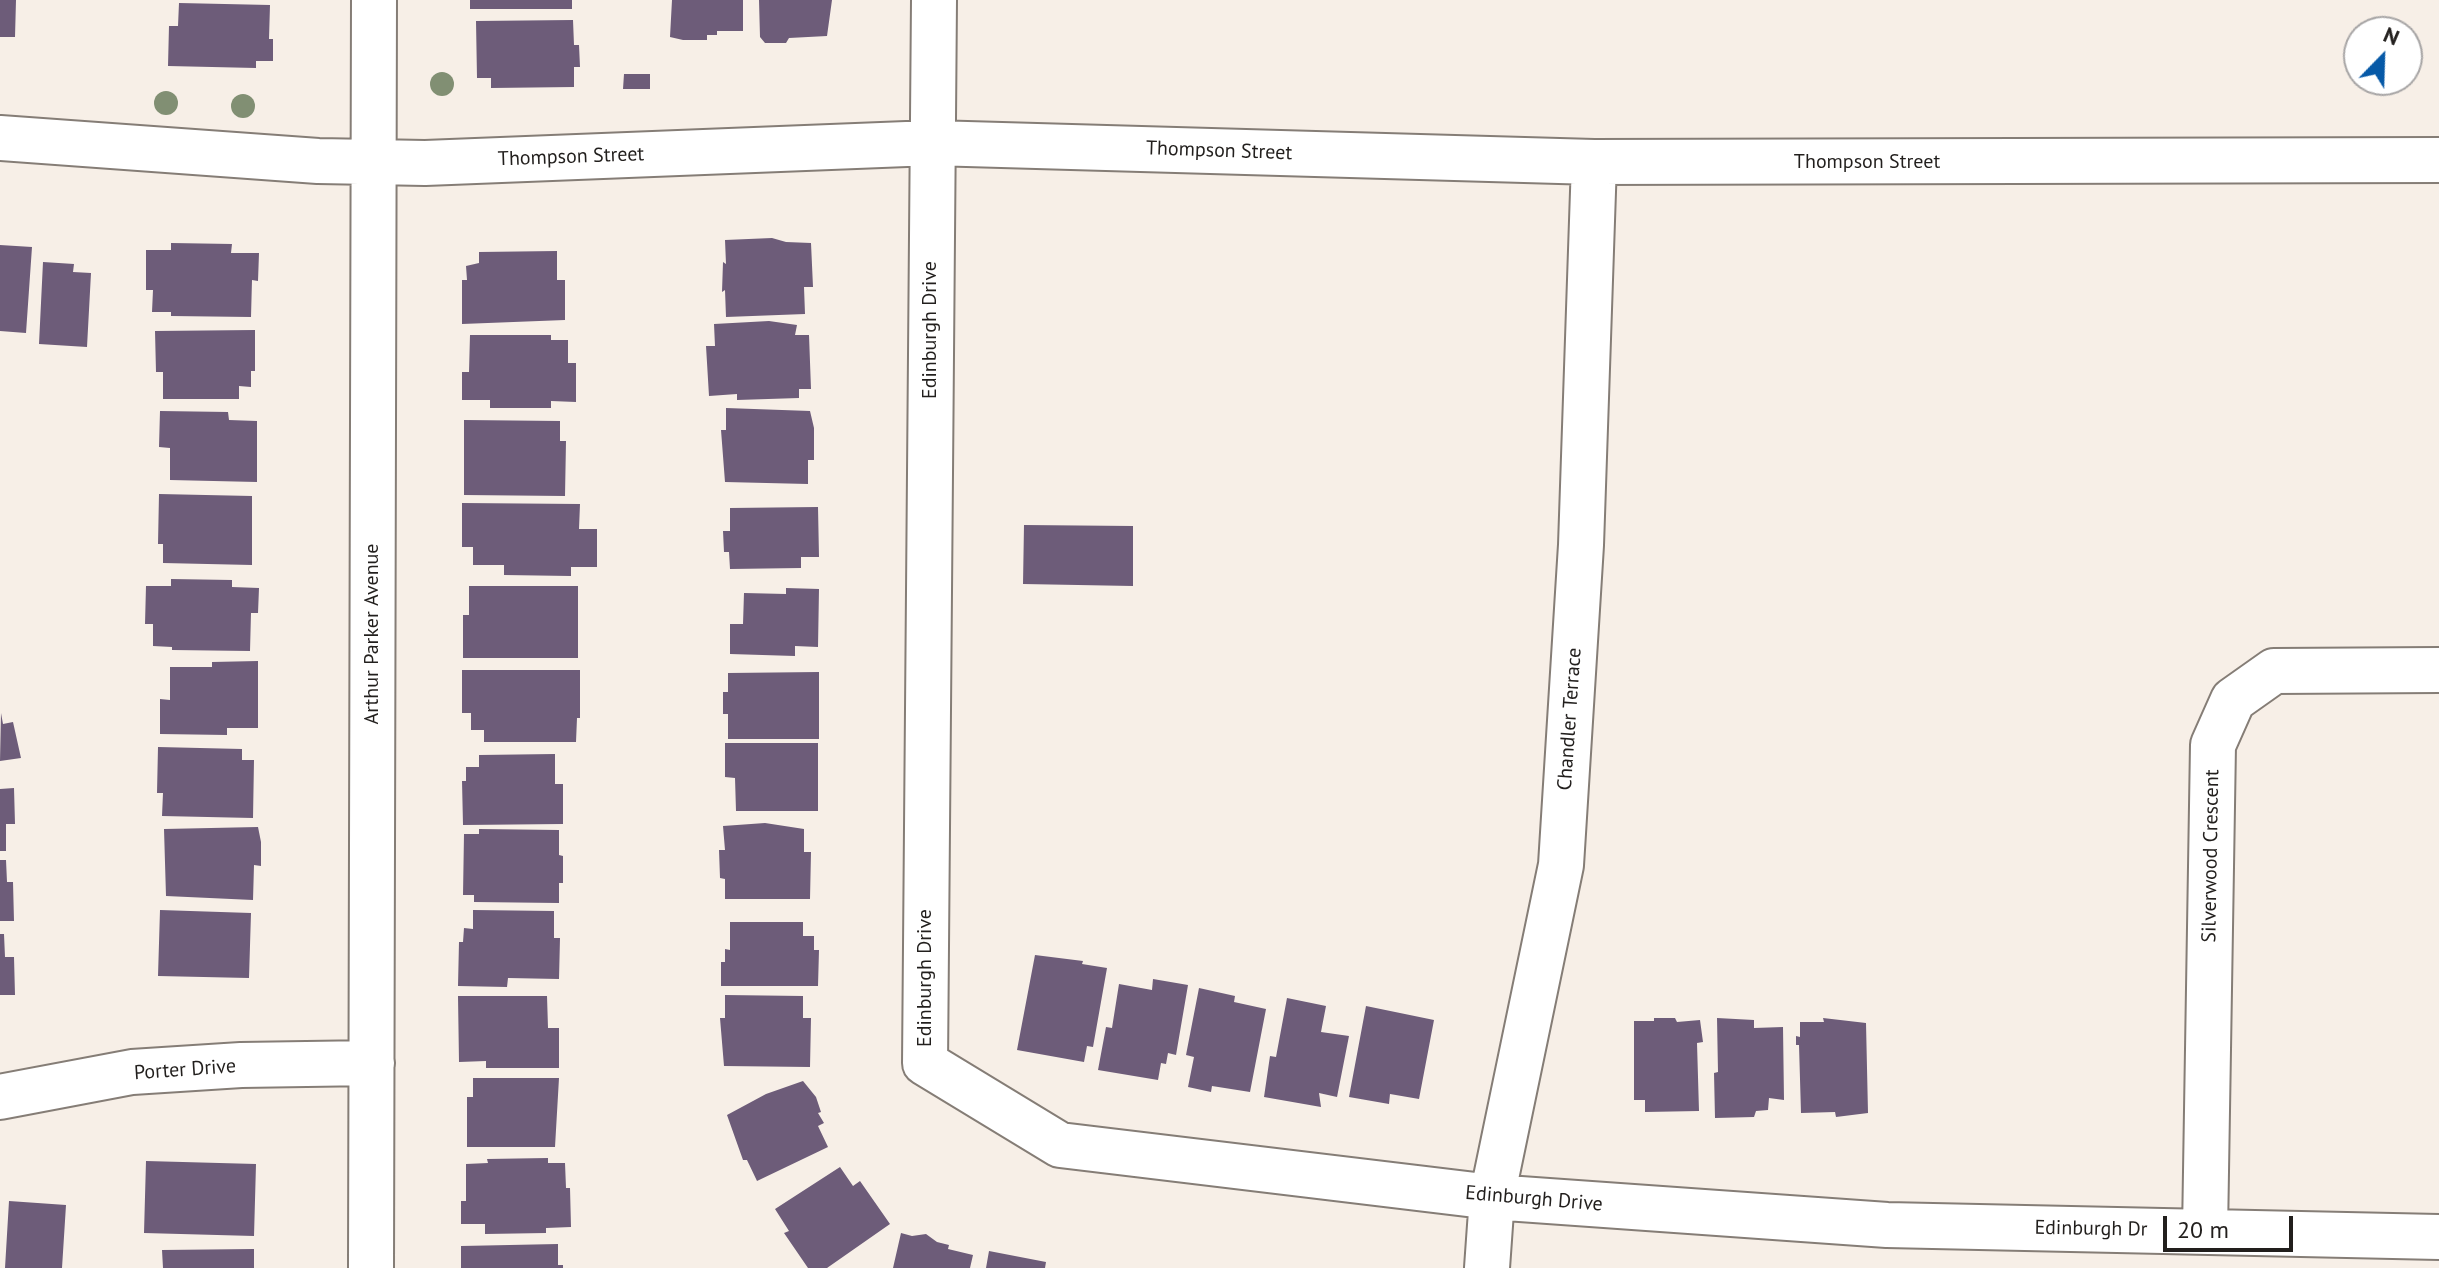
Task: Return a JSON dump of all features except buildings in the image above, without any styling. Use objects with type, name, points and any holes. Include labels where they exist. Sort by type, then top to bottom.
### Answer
[{"type":"street","name":"Arthur Parker Avenue","points":[[371,1268],[374,0]]},
{"type":"street","name":"Edinburgh Drive","points":[[934,0],[925,1063],[1060,1145],[1492,1197],[1887,1225]]},
{"type":"street","name":"Thompson Street","points":[[0,138],[318,161],[425,163],[932,143],[1594,162],[2439,160]]},
{"type":"street","name":"Chandler Terrace","points":[[1487,1268],[1492,1197],[1561,865],[1581,545],[1594,162]]},
{"type":"street","name":"Silverwood Crescent","points":[[2205,1232],[2213,745],[2233,700],[2274,671],[2439,670]]},
{"type":"street","name":"Porter Drive","points":[[0,1097],[132,1072],[241,1065],[372,1063]]},
{"type":"street","name":"Edinburgh Dr","points":[[1887,1225],[2439,1237]]}]
